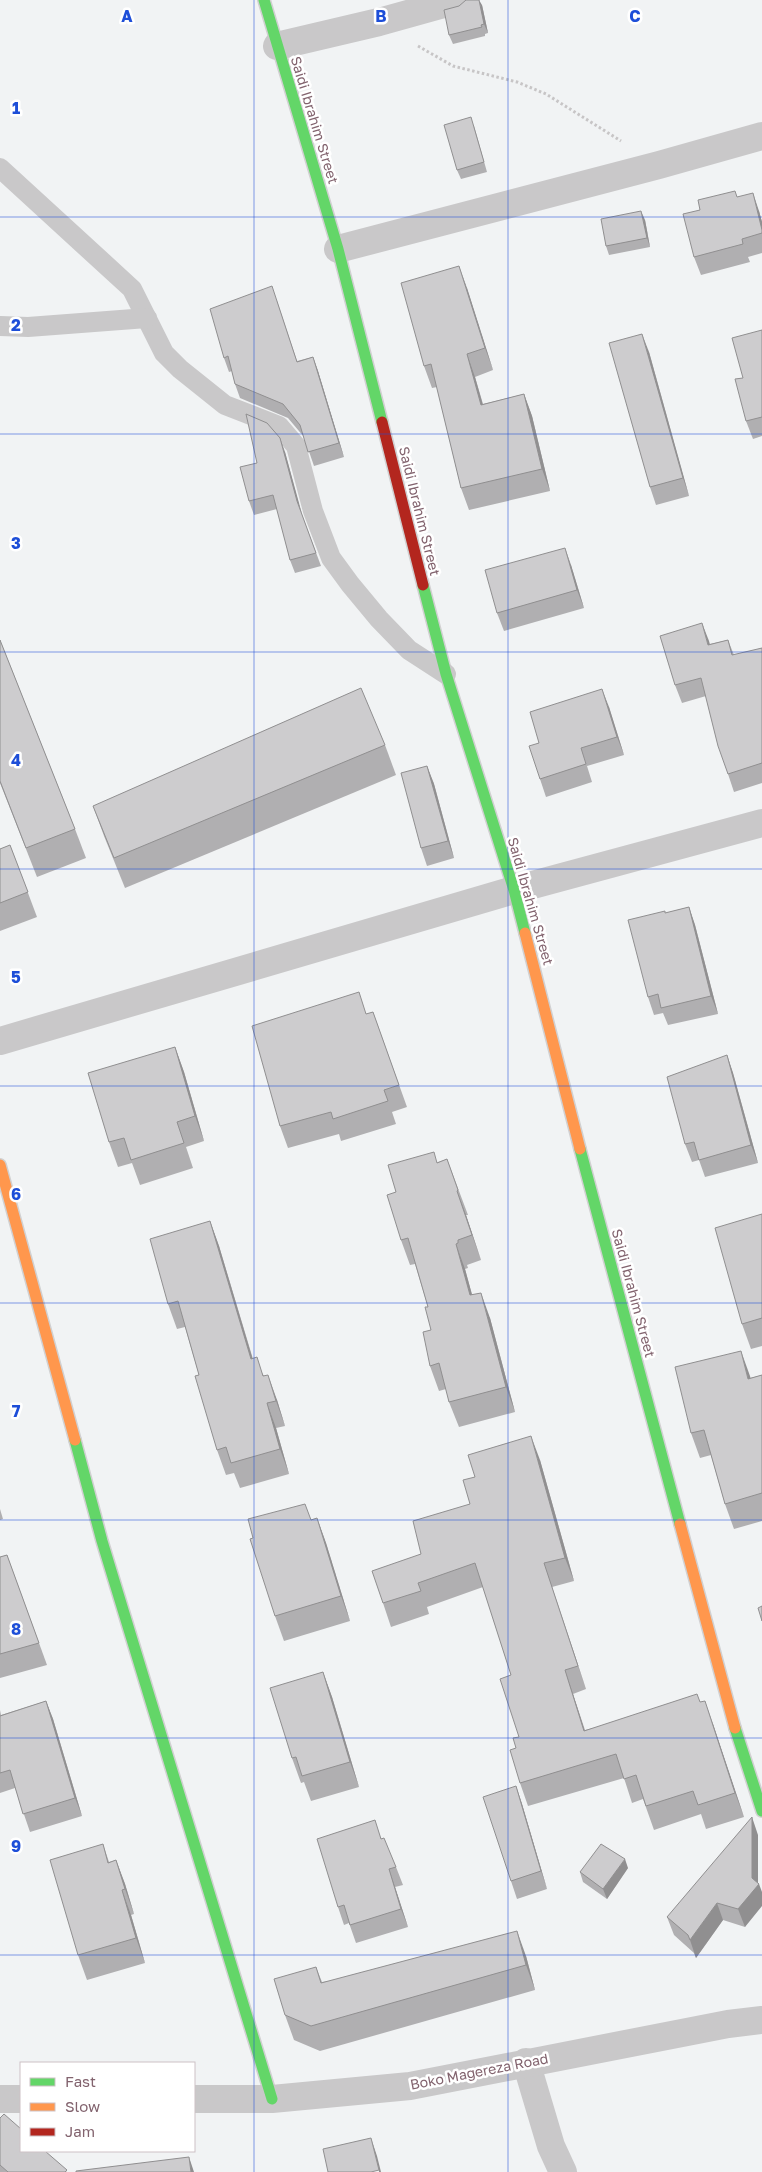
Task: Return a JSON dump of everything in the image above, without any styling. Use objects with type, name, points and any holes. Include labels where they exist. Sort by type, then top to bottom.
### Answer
[{"type":"street","name":"Saidi Ibrahim Street","points":[[264,0],[338,249],[446,674],[514,890],[622,1311],[737,1735],[762,1811]]},
{"type":"street","points":[[277,46],[379,22],[458,0]]},
{"type":"street","points":[[338,249],[762,136]]},
{"type":"street","points":[[0,1041],[514,890],[762,823]]},
{"type":"street","points":[[0,1165],[102,1541],[272,2099]]},
{"type":"street","name":"Boko Magereza Road","points":[[195,2099],[272,2099],[410,2086],[728,2024],[762,2020]]},
{"type":"street","points":[[526,2062],[551,2146],[563,2172]]},
{"type":"street","points":[[0,2099],[20,2099]]},
{"type":"lane","points":[[0,168],[132,289],[164,352],[180,369],[225,405],[279,426],[296,446],[313,510],[331,558],[379,619],[409,650],[446,674]]},
{"type":"lane","points":[[0,326],[28,327],[147,318]]},
{"type":"path","points":[[379,22],[453,66],[516,82],[546,94],[659,165]]},
{"type":"building","points":[[466,0],[479,0],[484,24],[481,25],[482,27],[449,35],[444,10],[459,6]]},
{"type":"building","points":[[471,117],[484,162],[457,170],[444,125]]},
{"type":"building","points":[[735,191],[737,197],[753,193],[762,233],[742,239],[743,244],[694,257],[683,214],[700,210],[698,200]]},
{"type":"building","points":[[641,211],[647,238],[606,246],[601,219]]},
{"type":"building","points":[[459,266],[485,348],[467,354],[481,405],[524,394],[542,469],[461,488],[431,364],[424,366],[401,283]]},
{"type":"building","points":[[272,286],[297,362],[313,357],[339,443],[308,452],[300,425],[283,404],[235,384],[228,356],[224,358],[210,309]]},
{"type":"building","points":[[762,330],[762,417],[746,421],[735,379],[743,378],[732,338]]},
{"type":"building","points":[[642,334],[683,478],[650,487],[609,343]]},
{"type":"building","points":[[246,414],[267,423],[280,438],[297,501],[316,553],[290,560],[273,495],[249,501],[240,467],[257,463]]},
{"type":"building","points":[[565,548],[577,590],[497,613],[485,570]]},
{"type":"building","points":[[702,623],[708,645],[728,640],[732,655],[762,648],[762,763],[728,774],[718,746],[701,678],[675,685],[660,636]]},
{"type":"building","points":[[0,640],[75,829],[26,848],[0,781]]},
{"type":"building","points":[[361,688],[385,745],[114,858],[93,806]]},
{"type":"building","points":[[602,689],[617,737],[581,748],[586,764],[540,779],[529,746],[539,743],[530,712]]},
{"type":"building","points":[[427,766],[448,841],[421,848],[401,773]]},
{"type":"building","points":[[10,845],[28,892],[0,903],[0,849]]},
{"type":"building","points":[[689,907],[711,996],[661,1008],[658,994],[648,997],[628,920]]},
{"type":"building","points":[[359,992],[366,1014],[373,1012],[399,1085],[384,1090],[388,1101],[333,1119],[331,1112],[280,1126],[252,1026]]},
{"type":"building","points":[[175,1047],[195,1116],[177,1122],[184,1143],[131,1160],[124,1138],[109,1142],[88,1073]]},
{"type":"building","points":[[727,1055],[751,1145],[699,1160],[694,1142],[685,1144],[667,1077]]},
{"type":"building","points":[[434,1152],[437,1163],[447,1159],[472,1235],[458,1240],[456,1244],[470,1295],[481,1293],[506,1387],[449,1402],[439,1363],[430,1366],[423,1332],[431,1330],[425,1307],[428,1307],[408,1238],[401,1240],[387,1195],[396,1192],[388,1165]]},
{"type":"building","points":[[762,1214],[762,1318],[742,1324],[715,1228]]},
{"type":"building","points":[[210,1221],[251,1359],[257,1357],[263,1376],[268,1375],[276,1401],[267,1403],[280,1449],[231,1463],[226,1447],[217,1450],[195,1376],[199,1375],[178,1301],[168,1304],[150,1239]]},
{"type":"building","points":[[741,1351],[748,1379],[762,1375],[762,1493],[725,1504],[704,1430],[691,1433],[675,1367]]},
{"type":"building","points":[[531,1436],[565,1558],[544,1563],[578,1666],[565,1670],[584,1731],[697,1694],[700,1702],[705,1701],[735,1793],[698,1805],[693,1791],[646,1806],[636,1775],[624,1779],[616,1754],[520,1783],[510,1750],[516,1748],[513,1738],[519,1737],[500,1679],[511,1675],[475,1563],[418,1583],[421,1591],[383,1603],[372,1571],[421,1554],[413,1521],[470,1504],[463,1480],[475,1477],[468,1455]]},
{"type":"building","points":[[305,1504],[311,1520],[317,1518],[341,1596],[275,1616],[250,1539],[253,1538],[248,1519]]},
{"type":"building","points":[[7,1555],[39,1643],[0,1654],[0,1557]]},
{"type":"building","points":[[762,1606],[762,1621],[758,1608]]},
{"type":"building","points":[[323,1672],[350,1762],[302,1776],[296,1757],[292,1758],[270,1688]]},
{"type":"building","points":[[46,1701],[75,1798],[23,1814],[10,1770],[0,1773],[0,1716]]},
{"type":"building","points":[[516,1786],[541,1871],[511,1881],[483,1797]]},
{"type":"building","points":[[752,1817],[752,1878],[759,1884],[738,1909],[717,1903],[690,1940],[688,1935],[667,1917]]},
{"type":"building","points":[[375,1820],[381,1839],[384,1838],[396,1867],[389,1869],[401,1909],[350,1925],[344,1905],[338,1907],[317,1839]]},
{"type":"building","points":[[103,1844],[108,1863],[116,1860],[125,1889],[122,1890],[136,1938],[78,1955],[50,1860]]},
{"type":"building","points":[[601,1844],[625,1859],[603,1889],[580,1872]]},
{"type":"building","points":[[517,1931],[526,1965],[311,2026],[285,2015],[274,1979],[316,1967],[321,1983]]},
{"type":"building","points":[[4,2114],[20,2128],[20,2152],[46,2152],[67,2170],[65,2172],[8,2172],[0,2165],[0,2118]]},
{"type":"building","points":[[371,2138],[379,2170],[371,2172],[328,2172],[323,2149]]},
{"type":"building","points":[[189,2157],[191,2172],[76,2172],[76,2171]]},
{"type":"traffic: fast","points":[[264,0],[338,249],[382,422]]},
{"type":"traffic: fast","points":[[423,585],[446,674],[514,890],[525,933]]},
{"type":"traffic: fast","points":[[580,1149],[680,1524]]},
{"type":"traffic: fast","points":[[75,1440],[102,1541],[272,2099]]},
{"type":"traffic: fast","points":[[735,1728],[762,1811]]},
{"type":"traffic: slow","points":[[525,933],[580,1149]]},
{"type":"traffic: slow","points":[[0,1165],[75,1440]]},
{"type":"traffic: slow","points":[[680,1524],[735,1728]]},
{"type":"traffic: jam","points":[[382,422],[423,585]]}]
